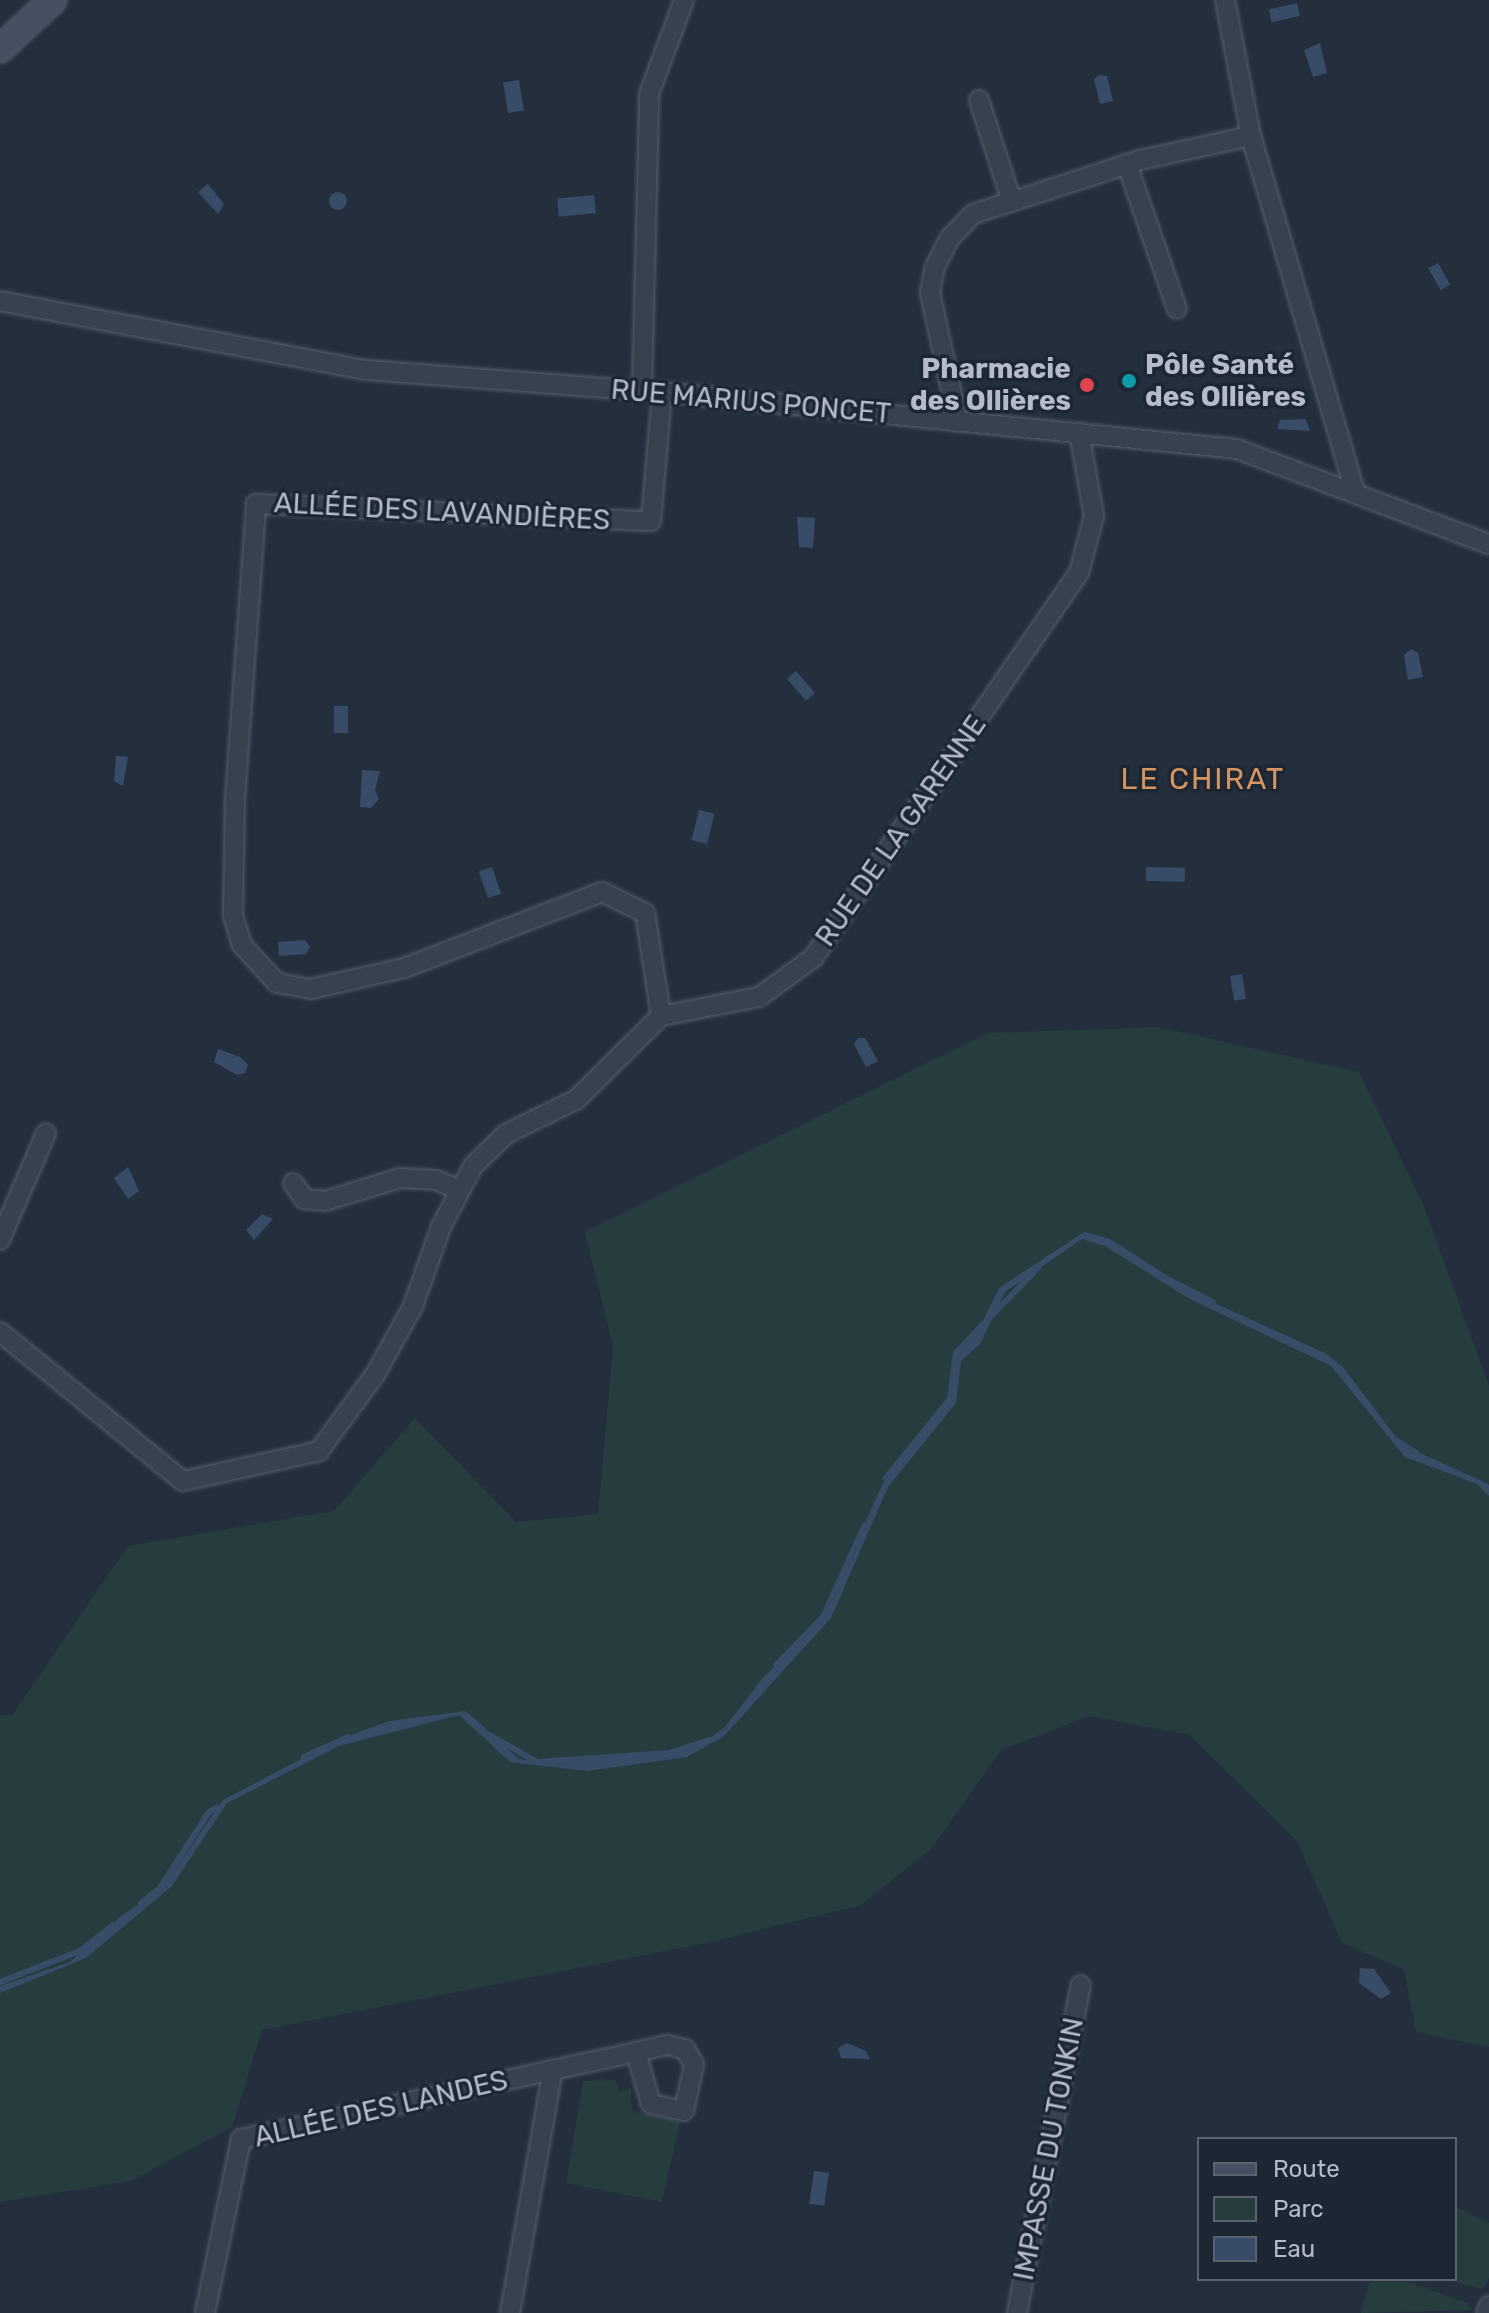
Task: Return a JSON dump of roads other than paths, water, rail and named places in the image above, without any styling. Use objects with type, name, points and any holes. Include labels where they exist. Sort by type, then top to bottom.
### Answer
[{"type":"street","points":[[0,49],[53,0]]},
{"type":"street","points":[[642,391],[649,94],[684,0]]},
{"type":"street","points":[[1225,0],[1251,136],[1355,491]]},
{"type":"street","points":[[979,100],[1012,202]]},
{"type":"street","points":[[958,422],[932,314],[935,267],[950,238],[973,214],[1127,164],[1251,136]]},
{"type":"street","points":[[1127,164],[1177,309]]},
{"type":"street","name":"RUE MARIUS PONCET","points":[[0,301],[366,370],[662,392],[1237,449],[1489,544]]},
{"type":"street","name":"ALLÉE DES LAVANDIÈRES","points":[[661,1016],[645,913],[602,892],[404,968],[311,989],[277,983],[242,945],[233,915],[235,799],[256,504],[651,521],[662,392]]},
{"type":"street","name":"RUE DE LA GARENNE","points":[[661,1016],[759,997],[813,958],[1079,573],[1094,516],[1079,432]]},
{"type":"street","points":[[0,1332],[183,1481],[319,1451],[376,1373],[413,1306],[460,1190],[473,1166],[506,1134],[577,1099],[661,1016]]},
{"type":"street","points":[[0,1240],[46,1133]]},
{"type":"street","points":[[293,1183],[304,1199],[325,1201],[400,1178],[436,1180],[460,1190]]},
{"type":"street","name":"IMPASSE DU TONKIN","points":[[1017,2313],[1081,1985]]},
{"type":"street","name":"ALLÉE DES LANDES","points":[[205,2313],[241,2139],[636,2052]]},
{"type":"street","name":"ALLÉE DES LANDES","points":[[510,2313],[553,2070]]},
{"type":"street","points":[[1486,2313],[1489,2306]]},
{"type":"water","points":[[1297,3],[1300,16],[1272,22],[1269,10]]},
{"type":"water","points":[[1320,43],[1327,73],[1313,77],[1304,50]]},
{"type":"water","points":[[1100,75],[1107,76],[1113,101],[1100,104],[1094,79]]},
{"type":"water","points":[[519,80],[524,111],[508,113],[503,83]]},
{"type":"water","points":[[208,184],[224,204],[218,214],[198,192]]},
{"type":"water","points":[[334,192],[342,192],[347,201],[345,208],[334,210],[329,205],[329,197]]},
{"type":"water","points":[[594,195],[596,213],[559,217],[557,199]]},
{"type":"water","points":[[1438,263],[1450,285],[1440,290],[1428,268]]},
{"type":"water","points":[[1306,419],[1310,431],[1277,429],[1280,420]]},
{"type":"water","points":[[797,517],[815,518],[813,548],[799,547]]},
{"type":"water","points":[[1411,649],[1418,653],[1423,677],[1408,680],[1404,655]]},
{"type":"water","points":[[796,671],[815,693],[806,701],[787,679]]},
{"type":"water","points":[[334,706],[348,706],[348,733],[334,733]]},
{"type":"water","points":[[116,756],[128,757],[123,786],[114,781]]},
{"type":"water","points":[[362,770],[380,771],[375,790],[379,799],[371,808],[360,807]]},
{"type":"water","points":[[699,810],[715,814],[707,844],[692,840]]},
{"type":"water","points":[[492,867],[501,893],[488,898],[479,872]]},
{"type":"water","points":[[1146,867],[1185,868],[1185,882],[1146,881]]},
{"type":"water","points":[[305,940],[310,947],[306,954],[279,956],[278,942]]},
{"type":"water","points":[[1242,974],[1246,999],[1234,1001],[1230,976]]},
{"type":"water","points":[[858,1038],[865,1038],[878,1061],[866,1067],[854,1044]]},
{"type":"water","points":[[218,1049],[240,1057],[248,1065],[245,1073],[237,1075],[214,1062]]},
{"type":"water","points":[[128,1167],[139,1191],[128,1199],[114,1178]]},
{"type":"water","points":[[262,1214],[273,1219],[254,1240],[246,1230]]},
{"type":"water","points":[[1084,1232],[1110,1239],[1201,1297],[1325,1353],[1343,1367],[1402,1445],[1489,1485],[1489,1496],[1477,1484],[1405,1457],[1331,1366],[1188,1298],[1105,1246],[1082,1239],[1005,1292],[980,1344],[961,1361],[956,1403],[888,1487],[831,1618],[724,1736],[687,1757],[587,1771],[510,1762],[459,1715],[339,1746],[227,1803],[172,1886],[86,1958],[0,1993],[0,1986],[70,1962],[121,1916],[163,1888],[223,1800],[335,1741],[389,1721],[466,1711],[519,1759],[555,1764],[682,1752],[703,1743],[725,1727],[762,1679],[823,1617],[883,1483],[947,1406],[954,1357],[976,1335],[999,1288]]},
{"type":"water","points":[[1360,1968],[1374,1969],[1391,1993],[1381,1999],[1359,1983]]},
{"type":"water","points":[[847,2043],[866,2051],[870,2059],[841,2058],[838,2048]]},
{"type":"water","points":[[814,2171],[829,2173],[824,2206],[809,2204]]},
{"type":"waterway","points":[[991,1316],[1039,1267]]},
{"type":"waterway","points":[[1159,1275],[1213,1302]]},
{"type":"waterway","points":[[886,1478],[950,1399],[956,1353],[983,1324]]},
{"type":"waterway","points":[[1396,1440],[1416,1453]]},
{"type":"waterway","points":[[776,1665],[823,1617],[865,1525]]},
{"type":"waterway","points":[[490,1735],[537,1762],[669,1753],[709,1740]]},
{"type":"waterway","points":[[304,1757],[348,1737]]},
{"type":"waterway","points":[[141,1903],[160,1888],[209,1812],[218,1807]]},
{"type":"waterway","points":[[0,1982],[80,1951],[113,1925]]},
{"type":"place","name":"Pôle Santé des Ollières","points":[[1129,381]]},
{"type":"place","name":"Pharmacie des Ollières","points":[[1087,385]]},
{"type":"district","name":"LE CHIRAT","points":[[1203,779]]}]
